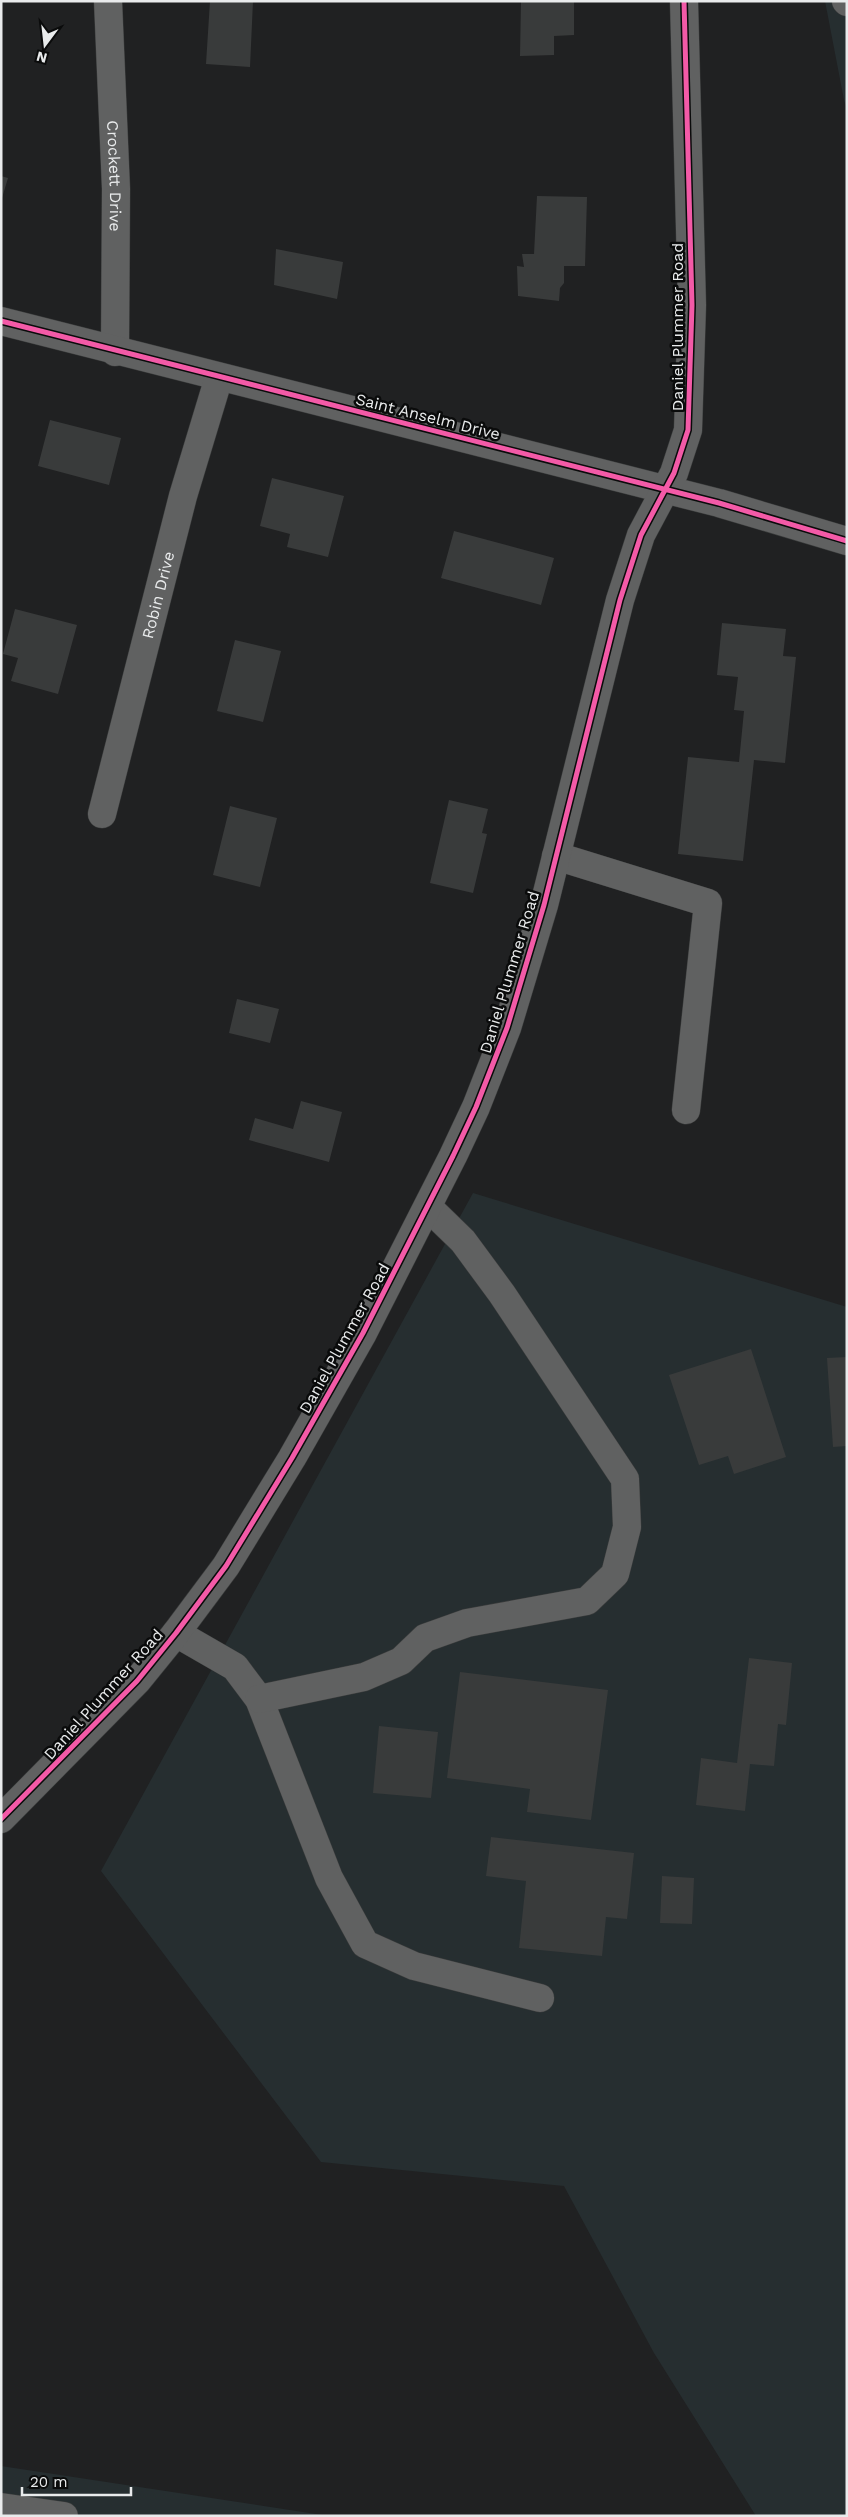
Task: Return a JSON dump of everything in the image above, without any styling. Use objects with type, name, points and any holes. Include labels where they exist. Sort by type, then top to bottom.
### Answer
[{"type":"street","name":"Crockett Drive","points":[[108,1],[116,189],[115,352]]},
{"type":"street","name":"Daniel Plummer Road","points":[[1,1820],[130,1687],[176,1633],[226,1566],[292,1458],[363,1333],[428,1207],[476,1107],[507,1028],[544,905],[620,600],[641,535],[674,473],[688,430],[692,367],[684,1]]},
{"type":"street","name":"Saint Anselm Drive","points":[[1,322],[665,489],[847,541]]},
{"type":"street","name":"Robin Drive","points":[[102,814],[183,496],[219,377]]},
{"type":"street","points":[[556,856],[708,902],[686,1110]]},
{"type":"street","points":[[259,1699],[364,1677],[401,1661],[425,1638],[467,1623],[587,1601],[616,1574],[627,1527],[624,1479],[502,1294],[462,1241],[428,1207]]},
{"type":"street","points":[[176,1633],[235,1667],[259,1699],[329,1878],[365,1944],[414,1966],[540,1998]]},
{"type":"street","points":[[1,2507],[64,2516]]},
{"type":"shaded area","points":[[825,1],[847,1],[847,109],[844,100]]},
{"type":"shaded area","points":[[473,1193],[847,1307],[847,2516],[756,2516],[654,2353],[564,2186],[321,2162],[101,1871]]},
{"type":"shaded area","points":[[1,2466],[329,2516],[1,2516]]},
{"type":"building","points":[[210,1],[253,1],[250,67],[206,64]]},
{"type":"building","points":[[521,1],[574,1],[574,35],[554,36],[554,55],[520,56]]},
{"type":"building","points":[[1,176],[8,178],[2,198],[1,198]]},
{"type":"building","points":[[537,196],[587,197],[585,266],[564,266],[564,283],[560,288],[559,301],[518,296],[517,266],[524,267],[522,254],[534,254]]},
{"type":"building","points":[[276,249],[343,262],[337,299],[274,285]]},
{"type":"building","points":[[50,420],[121,438],[109,485],[38,466]]},
{"type":"building","points":[[272,478],[344,496],[328,557],[287,547],[290,534],[260,526]]},
{"type":"building","points":[[454,531],[554,558],[541,605],[441,578]]},
{"type":"building","points":[[15,609],[77,625],[58,694],[11,681],[18,658],[3,654]]},
{"type":"building","points":[[722,623],[786,629],[783,656],[796,657],[785,763],[754,760],[743,861],[678,854],[688,757],[739,762],[744,711],[734,710],[738,677],[717,675]]},
{"type":"building","points":[[235,640],[281,651],[263,722],[217,711]]},
{"type":"building","points":[[449,800],[488,809],[482,833],[487,834],[473,893],[430,883]]},
{"type":"building","points":[[230,806],[277,818],[260,887],[213,875]]},
{"type":"building","points":[[237,999],[279,1009],[270,1043],[229,1033]]},
{"type":"building","points":[[301,1101],[342,1112],[329,1162],[249,1140],[255,1118],[293,1129]]},
{"type":"building","points":[[751,1349],[786,1457],[734,1474],[728,1456],[699,1465],[669,1375]]},
{"type":"building","points":[[847,1357],[847,1446],[833,1447],[827,1358]]},
{"type":"building","points":[[749,1658],[792,1663],[786,1725],[778,1724],[774,1766],[750,1764],[745,1811],[696,1805],[701,1758],[737,1763]]},
{"type":"building","points":[[460,1672],[608,1690],[591,1820],[527,1812],[530,1789],[447,1778]]},
{"type":"building","points":[[379,1726],[438,1732],[431,1798],[373,1793]]},
{"type":"building","points":[[491,1837],[634,1853],[627,1919],[606,1917],[602,1956],[519,1948],[526,1881],[486,1876]]},
{"type":"building","points":[[662,1876],[694,1878],[692,1924],[660,1923]]},
{"type":"cycle path","points":[[1,1819],[137,1681],[226,1566],[292,1458],[363,1333],[453,1156],[476,1107],[507,1028],[544,905],[620,600],[641,535],[674,473],[688,430],[692,305],[684,1]]},
{"type":"cycle path","points":[[1,321],[719,503],[847,541]]}]
